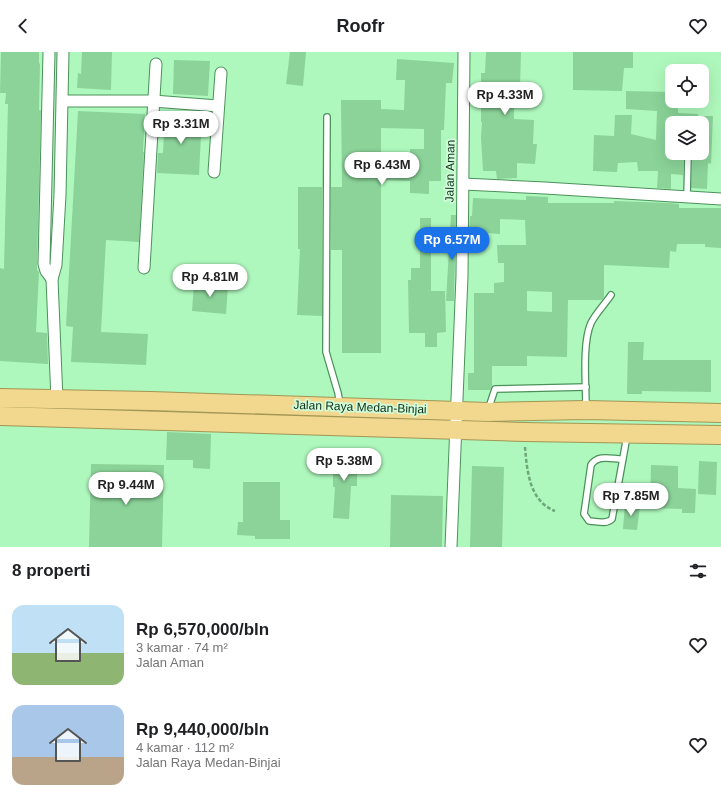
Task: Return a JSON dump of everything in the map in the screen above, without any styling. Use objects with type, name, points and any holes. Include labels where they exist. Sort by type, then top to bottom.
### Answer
[{"type":"highway","name":"Jalan Raya Medan-Binjai","points":[[0,398],[57,400],[151,400],[488,412],[586,410],[721,413]]},
{"type":"highway","points":[[150,421],[151,400]]},
{"type":"highway","name":"Jalan Raya Medan-Binjai","points":[[0,416],[455,430],[721,435]]},
{"type":"street","points":[[49,52],[44,264],[46,271],[52,279]]},
{"type":"street","points":[[57,400],[52,279],[56,265],[60,195],[63,52]]},
{"type":"street","name":"Jalan Aman","points":[[451,547],[462,276],[464,52]]},
{"type":"street","points":[[144,268],[156,64]]},
{"type":"street","points":[[214,172],[221,72]]},
{"type":"street","points":[[47,95],[63,98],[153,101],[218,106]]},
{"type":"street","points":[[47,116],[62,117]]},
{"type":"street","points":[[463,184],[721,199]]},
{"type":"street","points":[[46,194],[60,195]]},
{"type":"lane","points":[[327,117],[326,352],[340,406]]},
{"type":"lane","points":[[687,197],[688,160]]},
{"type":"lane","points":[[586,410],[587,336],[591,323],[611,295]]},
{"type":"lane","points":[[488,412],[495,389],[586,387]]},
{"type":"lane","points":[[623,459],[600,458],[594,460],[591,465],[584,514],[589,521],[610,522],[612,519],[623,459],[627,433]]},
{"type":"path","points":[[525,442],[528,474],[531,486],[538,498],[550,510],[555,511]]},
{"type":"building","points":[[1,52],[39,52],[39,110],[41,110],[37,264],[37,270],[39,272],[36,332],[47,333],[48,364],[0,361],[0,268],[4,269],[8,104],[5,104],[6,93],[0,93]]},
{"type":"building","points":[[82,52],[112,52],[111,90],[77,88],[78,73],[81,74]]},
{"type":"building","points":[[290,52],[306,52],[303,86],[286,84]]},
{"type":"building","points":[[486,52],[521,52],[520,86],[540,86],[540,99],[514,99],[514,119],[534,120],[533,144],[537,144],[535,164],[517,163],[517,178],[497,179],[496,171],[483,171],[481,137],[481,73],[485,73]]},
{"type":"building","points":[[573,52],[633,52],[633,68],[624,68],[622,91],[573,90]]},
{"type":"building","points":[[397,59],[454,63],[452,83],[446,83],[444,130],[441,130],[441,181],[429,181],[429,194],[410,193],[410,181],[381,180],[381,353],[342,353],[342,250],[331,250],[331,187],[342,187],[341,100],[381,100],[381,109],[404,110],[405,80],[396,80]],"holes":[[[381,128],[424,129],[424,149],[410,149],[410,166],[381,165]]]},
{"type":"building","points":[[174,60],[210,61],[208,96],[173,94]]},
{"type":"building","points":[[626,91],[665,92],[665,108],[678,108],[678,113],[698,114],[698,116],[665,116],[665,160],[684,160],[683,175],[671,174],[671,189],[657,188],[658,171],[638,171],[637,162],[618,163],[617,172],[593,171],[594,135],[614,136],[615,115],[632,115],[631,134],[656,140],[657,111],[626,109]]},
{"type":"building","points":[[78,111],[145,114],[139,242],[106,240],[101,332],[148,334],[146,365],[71,362],[73,327],[66,326]]},
{"type":"building","points":[[165,113],[202,115],[199,175],[157,173],[158,153],[163,153]]},
{"type":"building","points":[[709,116],[713,116],[711,164],[708,163],[707,189],[691,188],[692,160],[709,160]]},
{"type":"building","points":[[298,187],[322,187],[322,316],[297,315],[300,249],[298,249]]},
{"type":"building","points":[[526,196],[548,197],[548,203],[614,203],[614,201],[670,203],[679,204],[679,208],[721,208],[721,248],[705,247],[705,244],[677,244],[676,252],[670,251],[669,268],[604,265],[604,297],[602,300],[568,300],[567,357],[527,356],[527,366],[492,366],[492,386],[490,390],[468,390],[468,373],[474,373],[474,293],[494,293],[494,283],[504,282],[504,263],[498,263],[497,245],[526,245],[525,220],[500,219],[500,234],[469,231],[473,198],[526,200]],"holes":[[[527,291],[552,292],[552,312],[527,311]]]},
{"type":"building","points":[[451,215],[456,215],[454,301],[446,301]]},
{"type":"building","points":[[420,218],[431,218],[431,291],[445,291],[446,332],[437,333],[437,347],[425,347],[425,333],[409,333],[408,280],[411,280],[411,268],[420,268]]},
{"type":"building","points":[[194,283],[228,286],[226,314],[192,311]]},
{"type":"building","points":[[628,342],[644,342],[643,360],[711,360],[711,392],[642,391],[642,394],[627,394]]},
{"type":"building","points":[[167,432],[211,434],[210,469],[193,468],[193,460],[166,460]]},
{"type":"building","points":[[333,452],[357,452],[357,486],[351,486],[349,519],[333,518],[335,487],[333,487]]},
{"type":"building","points":[[699,461],[717,462],[716,495],[698,494]]},
{"type":"building","points":[[91,464],[164,465],[162,547],[89,547]]},
{"type":"building","points":[[651,465],[678,466],[678,488],[696,489],[695,513],[682,513],[682,509],[650,508]]},
{"type":"building","points":[[472,466],[504,467],[502,547],[470,547]]},
{"type":"building","points":[[243,482],[280,482],[280,520],[290,520],[290,539],[255,539],[255,536],[237,535],[238,522],[243,522]]},
{"type":"building","points":[[391,495],[443,496],[442,547],[390,547]]},
{"type":"building","points":[[625,504],[640,506],[637,530],[623,529]]}]
